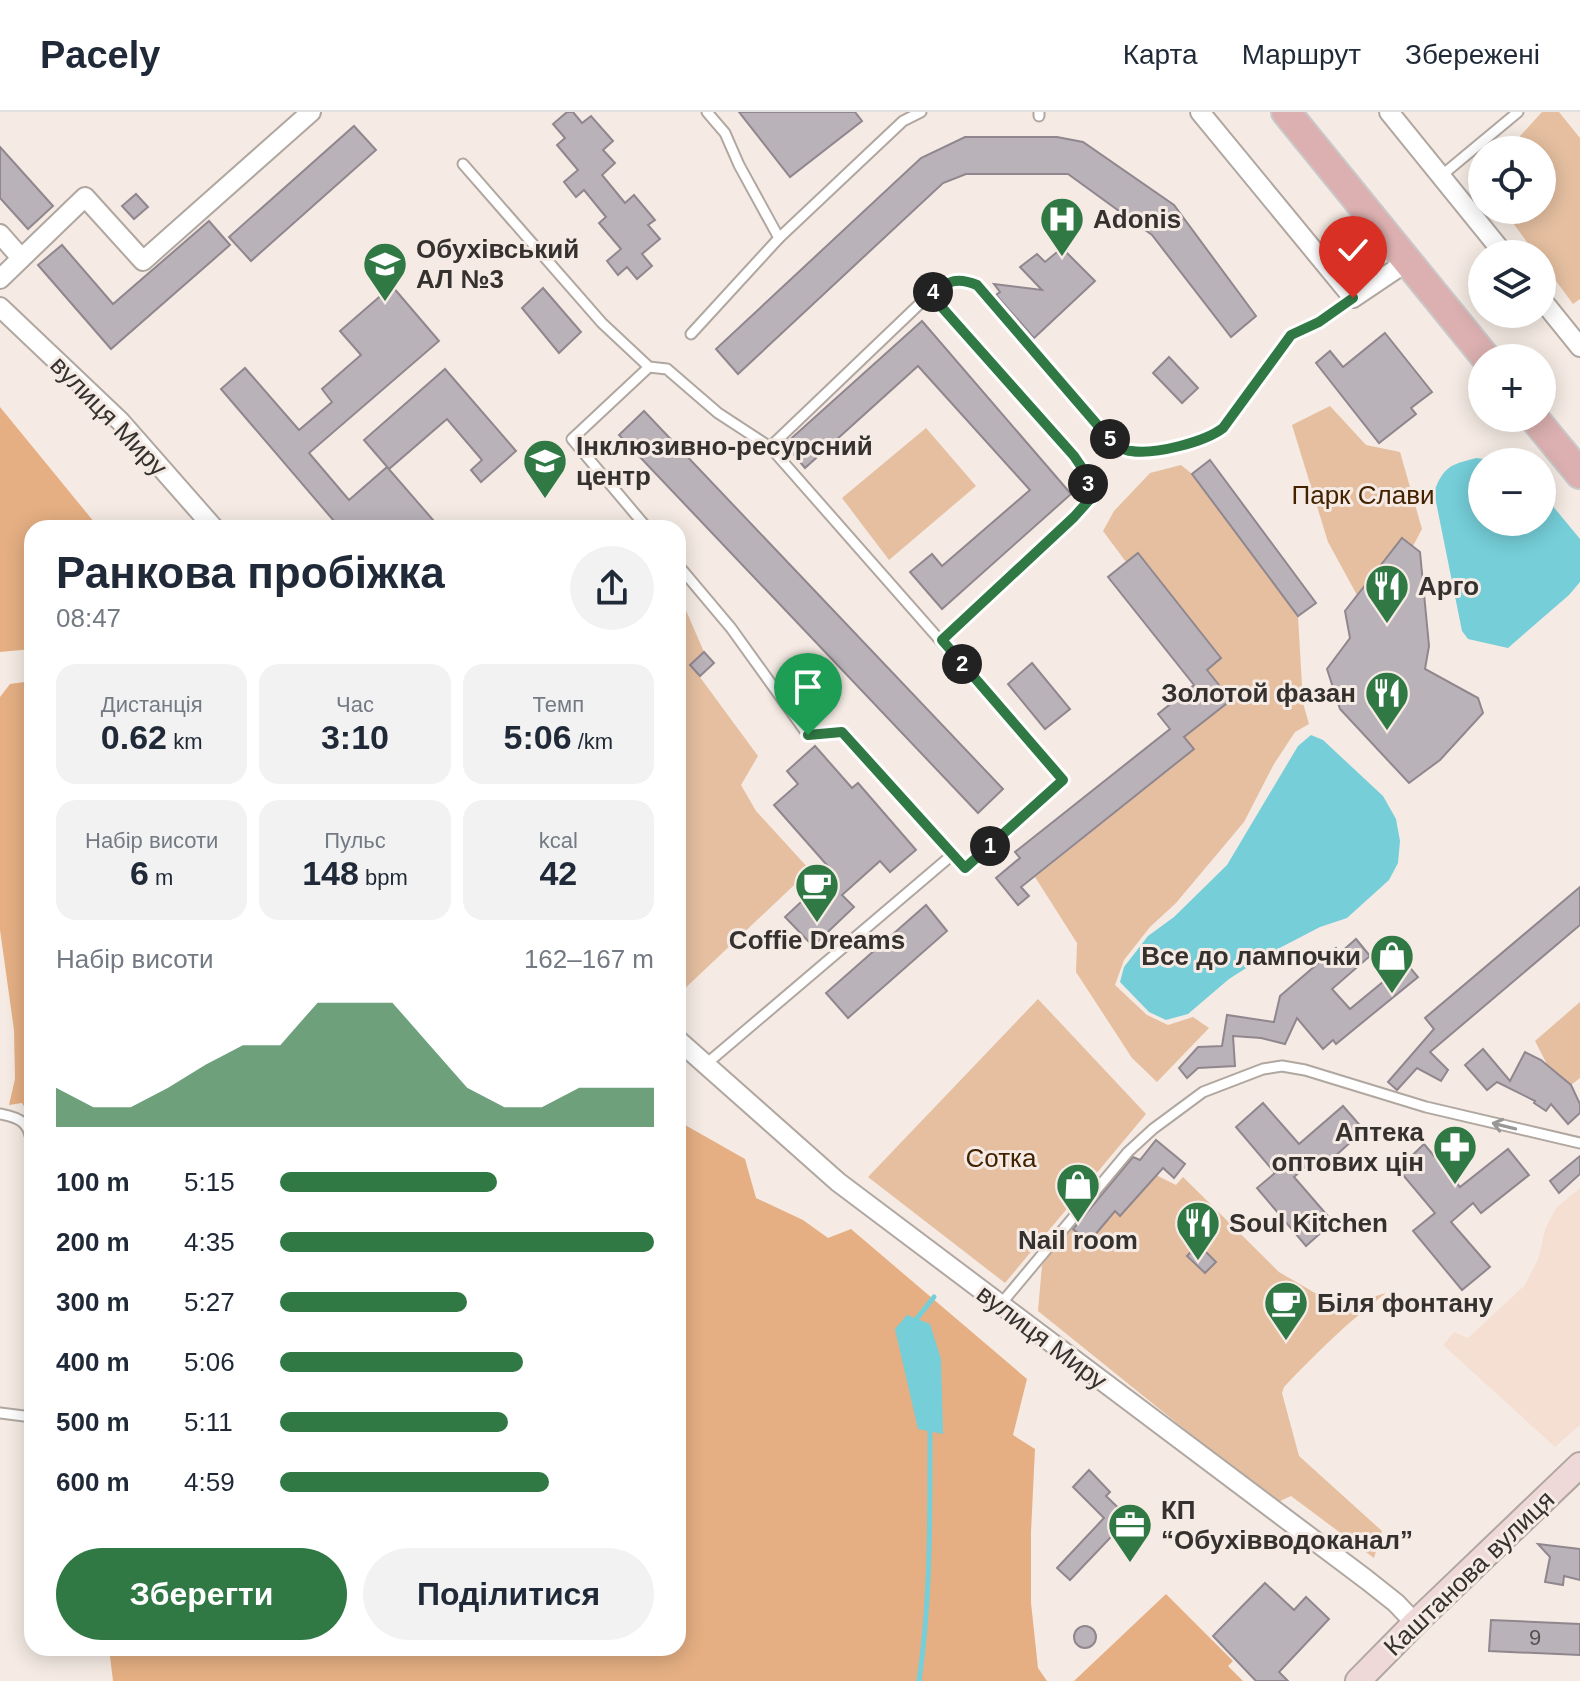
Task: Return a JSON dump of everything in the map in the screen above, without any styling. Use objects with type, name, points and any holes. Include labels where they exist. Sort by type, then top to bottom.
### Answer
[{"type":"main road","points":[[1286,112],[1475,344]]},
{"type":"main road","points":[[1546,432],[1580,474]]},
{"type":"main road","name":"Каштанова вулиця","points":[[1358,1681],[1580,1465]]},
{"type":"street","points":[[0,279],[85,197],[143,261],[311,112]]},
{"type":"street","points":[[1200,112],[1353,298],[1408,261]]},
{"type":"street","points":[[1389,112],[1493,240]]},
{"type":"street","points":[[0,234],[21,258]]},
{"type":"street","name":"вулиця Миру","points":[[0,307],[120,421],[207,520]]},
{"type":"street","points":[[1556,317],[1580,347]]},
{"type":"street","name":"вулиця Миру","points":[[686,1048],[838,1182],[1367,1580],[1415,1623]]},
{"type":"lane","points":[[707,112],[725,133],[779,238]]},
{"type":"lane","points":[[691,334],[779,238],[903,121],[921,112]]},
{"type":"lane","points":[[1441,176],[1518,112]]},
{"type":"lane","points":[[463,164],[602,323],[649,367],[667,369],[718,413],[770,447],[1063,780],[965,868],[842,732],[808,735],[731,628],[686,575]]},
{"type":"lane","points":[[770,447],[930,294],[948,282],[963,279],[977,285],[1113,443],[1137,452],[1214,435],[1223,428],[1291,335],[1319,322],[1353,298]]},
{"type":"lane","points":[[930,294],[1074,456],[1087,475],[1091,498],[942,640]]},
{"type":"lane","points":[[640,520],[572,439],[649,367]]},
{"type":"lane","points":[[705,1066],[952,855]]},
{"type":"lane","points":[[1000,1305],[1128,1152],[1153,1129],[1203,1092],[1263,1069],[1282,1066],[1362,1086],[1426,1107],[1580,1143]]},
{"type":"lane","points":[[0,1114],[18,1118],[24,1124]]},
{"type":"lane","points":[[0,1413],[24,1416]]},
{"type":"shaded area","points":[[0,407],[92,520],[24,520],[24,650],[0,652]]},
{"type":"shaded area","points":[[24,682],[24,1106],[22,1103],[9,1105],[15,1079],[14,1030],[0,930],[0,697],[10,684]]},
{"type":"shaded area","points":[[686,1126],[745,1159],[756,1198],[803,1220],[828,1238],[851,1229],[1027,1379],[1013,1435],[1035,1449],[1031,1603],[1038,1668],[1047,1681],[113,1681],[110,1656],[686,1656]]},
{"type":"shaded area","points":[[1580,1188],[1580,1425],[1555,1447],[1443,1345],[1454,1332],[1468,1338],[1525,1285],[1539,1257],[1545,1229],[1556,1208]]},
{"type":"shaded area","points":[[1166,1594],[1233,1661],[1228,1666],[1243,1681],[1074,1681]]},
{"type":"green space","points":[[1542,112],[1559,112],[1580,138],[1580,299],[1573,304],[1556,281],[1556,240],[1526,240],[1514,224],[1556,224],[1556,136],[1520,136]]},
{"type":"green space","name":"Парк Слави","points":[[1330,406],[1366,445],[1400,452],[1422,529],[1413,546],[1402,538],[1357,595],[1328,542],[1292,425]]},
{"type":"green space","points":[[926,428],[976,486],[889,560],[842,498]]},
{"type":"green space","points":[[1181,465],[1192,474],[1298,616],[1303,703],[1309,724],[1295,732],[1274,764],[1244,822],[1124,960],[1115,985],[1147,1015],[1168,1025],[1193,1017],[1209,1028],[1157,1082],[1132,1058],[1076,972],[1077,943],[1035,877],[1194,749],[1184,737],[1231,700],[1207,670],[1221,657],[1138,554],[1126,562],[1103,531],[1114,511],[1150,473]]},
{"type":"green space","points":[[686,610],[704,652],[691,665],[758,756],[741,785],[756,811],[810,870],[686,987]]},
{"type":"green space","name":"Сотка","points":[[1038,999],[1146,1114],[1005,1283],[868,1177]]},
{"type":"green space","points":[[1580,1002],[1580,1078],[1571,1085],[1550,1070],[1535,1041]]},
{"type":"green space","points":[[1156,1175],[1176,1185],[1183,1177],[1279,1272],[1339,1307],[1386,1293],[1321,1350],[1284,1387],[1282,1393],[1299,1456],[1382,1531],[1374,1558],[1291,1496],[1276,1503],[1038,1311],[1042,1265],[1071,1227],[1089,1242],[1115,1211]]},
{"type":"water","points":[[1468,460],[1468,536],[1556,536],[1556,510],[1580,539],[1580,582],[1508,648],[1468,639],[1462,631],[1434,492],[1449,468]]},
{"type":"water","points":[[1311,735],[1323,740],[1383,796],[1396,819],[1400,841],[1398,863],[1389,880],[1347,918],[1320,927],[1268,954],[1229,979],[1188,1014],[1166,1020],[1149,1012],[1120,982],[1124,967],[1148,936],[1174,917],[1227,865],[1298,746]]},
{"type":"water","points":[[907,1315],[930,1324],[941,1359],[943,1434],[918,1429],[895,1329]]},
{"type":"building","points":[[567,112],[573,112],[582,123],[591,116],[613,141],[603,150],[615,163],[602,175],[625,203],[634,195],[655,220],[648,225],[660,239],[642,254],[652,266],[637,279],[627,267],[618,275],[607,261],[621,249],[599,223],[606,217],[584,190],[576,197],[564,182],[578,170],[557,145],[565,138],[553,124]]},
{"type":"building","points":[[739,112],[855,112],[862,121],[790,177]]},
{"type":"building","points":[[354,126],[376,150],[251,261],[229,237]]},
{"type":"building","points":[[965,137],[1057,137],[1083,142],[1174,205],[1256,316],[1231,337],[1152,235],[1068,174],[966,174],[943,183],[738,374],[716,349],[921,158]]},
{"type":"building","points":[[0,147],[53,206],[28,229],[0,198]]},
{"type":"building","points":[[136,194],[148,207],[134,219],[122,206]]},
{"type":"building","points":[[209,221],[230,245],[111,349],[38,265],[62,245],[113,304]]},
{"type":"building","points":[[1062,248],[1095,281],[1034,338],[996,295],[1000,292],[994,284],[1042,290],[1020,267],[1037,254],[1045,262]]},
{"type":"building","points":[[392,286],[439,341],[309,453],[349,500],[387,467],[433,520],[333,520],[221,389],[245,368],[299,430],[332,402],[322,389],[361,355],[340,331]]},
{"type":"building","points":[[543,288],[581,332],[559,353],[522,308]]},
{"type":"building","points":[[922,321],[1071,494],[942,609],[910,572],[932,554],[942,566],[1030,490],[918,366],[805,468],[785,444]]},
{"type":"building","points":[[1385,333],[1432,392],[1411,408],[1416,414],[1379,443],[1316,363],[1330,351],[1343,367]]},
{"type":"building","points":[[1169,357],[1198,388],[1182,403],[1153,373]]},
{"type":"building","points":[[445,369],[516,451],[481,482],[471,470],[482,460],[447,419],[389,469],[364,440]]},
{"type":"building","points":[[644,411],[1003,789],[978,813],[619,435]]},
{"type":"building","points":[[1210,460],[1316,603],[1298,616],[1192,474]]},
{"type":"building","points":[[1402,538],[1420,552],[1429,646],[1425,669],[1478,698],[1483,713],[1440,760],[1409,783],[1340,709],[1327,669],[1350,638],[1345,611]]},
{"type":"building","points":[[1138,553],[1221,658],[1207,670],[1231,700],[1184,737],[1194,749],[1021,887],[1029,896],[1018,905],[996,878],[1020,858],[1015,852],[1170,729],[1158,714],[1194,685],[1108,577]]},
{"type":"building","points":[[704,652],[714,663],[700,676],[690,665]]},
{"type":"building","points":[[1032,663],[1070,709],[1045,729],[1008,684]]},
{"type":"building","points":[[815,746],[852,788],[858,783],[916,850],[890,872],[880,861],[842,895],[854,907],[813,946],[785,917],[833,872],[774,805],[798,784],[787,771]]},
{"type":"building","points":[[1580,887],[1580,925],[1430,1052],[1448,1070],[1441,1081],[1417,1068],[1397,1090],[1388,1082],[1434,1029],[1425,1018]]},
{"type":"building","points":[[926,905],[947,931],[848,1018],[826,993]]},
{"type":"building","points":[[1356,939],[1370,956],[1332,989],[1350,1009],[1406,963],[1418,977],[1336,1044],[1333,1040],[1323,1049],[1297,1018],[1285,1044],[1233,1036],[1235,1066],[1198,1068],[1187,1078],[1179,1068],[1198,1047],[1222,1046],[1227,1015],[1274,1022],[1280,996],[1336,948],[1340,953]]},
{"type":"building","points":[[1483,1049],[1510,1081],[1525,1052],[1541,1060],[1571,1085],[1580,1104],[1580,1113],[1568,1124],[1551,1104],[1546,1111],[1535,1101],[1497,1082],[1487,1090],[1465,1065]]},
{"type":"building","points":[[1263,1103],[1299,1144],[1343,1106],[1364,1130],[1323,1167],[1315,1158],[1294,1177],[1333,1222],[1306,1246],[1257,1188],[1275,1173],[1236,1127]]},
{"type":"building","points":[[1156,1140],[1185,1164],[1174,1178],[1163,1168],[1120,1216],[1115,1211],[1089,1242],[1073,1229],[1133,1157],[1140,1160]]},
{"type":"building","points":[[1424,1144],[1460,1187],[1508,1149],[1529,1175],[1481,1213],[1473,1203],[1451,1222],[1490,1267],[1462,1290],[1413,1231],[1435,1213],[1398,1169]]},
{"type":"building","points":[[1580,1156],[1580,1174],[1559,1193],[1550,1181]]},
{"type":"building","points":[[1198,1244],[1216,1262],[1205,1273],[1187,1256]]},
{"type":"building","points":[[1089,1470],[1110,1492],[1106,1496],[1129,1518],[1070,1580],[1057,1568],[1104,1518],[1073,1487]]},
{"type":"building","points":[[1538,1544],[1580,1549],[1580,1580],[1564,1576],[1563,1585],[1545,1582],[1550,1557]]},
{"type":"building","points":[[1265,1583],[1294,1610],[1306,1597],[1329,1619],[1279,1672],[1288,1681],[1256,1681],[1213,1636]]},
{"type":"building","points":[[1491,1620],[1580,1624],[1580,1655],[1489,1651]]},
{"type":"building","points":[[1085,1626],[1093,1629],[1096,1637],[1093,1645],[1085,1648],[1077,1645],[1074,1637],[1077,1629]]},
{"type":"waterway","points":[[914,1322],[934,1297]]},
{"type":"waterway","points":[[919,1681],[928,1586],[930,1426]]},
{"type":"place","name":"Adonis","points":[[1062,258]]},
{"type":"place","name":"Обухівський АЛ №3","points":[[385,303]]},
{"type":"place","name":"Інклюзивно-ресурсний центр","points":[[545,500]]},
{"type":"place","name":"Арго","points":[[1387,625]]},
{"type":"place","name":"Золотой фазан","points":[[1387,732]]},
{"type":"place","name":"Coffie Dreams","points":[[817,924]]},
{"type":"place","name":"Все до лампочки","points":[[1392,995]]},
{"type":"place","name":"Аптека оптових цін","points":[[1455,1186]]},
{"type":"place","name":"Nail room","points":[[1078,1224]]},
{"type":"place","name":"Soul Kitchen","points":[[1198,1262]]},
{"type":"place","name":"Біля фонтану","points":[[1286,1342]]},
{"type":"place","name":"КП “Обухівводоканал”","points":[[1130,1564]]},
{"type":"route","points":[[808,735],[842,732],[965,868],[1063,780],[942,640],[1091,498],[1087,475],[1074,456],[930,294],[948,282],[963,279],[977,285],[1113,443],[1128,451],[1147,452],[1214,435],[1223,428],[1291,335],[1319,322],[1353,298]]}]
